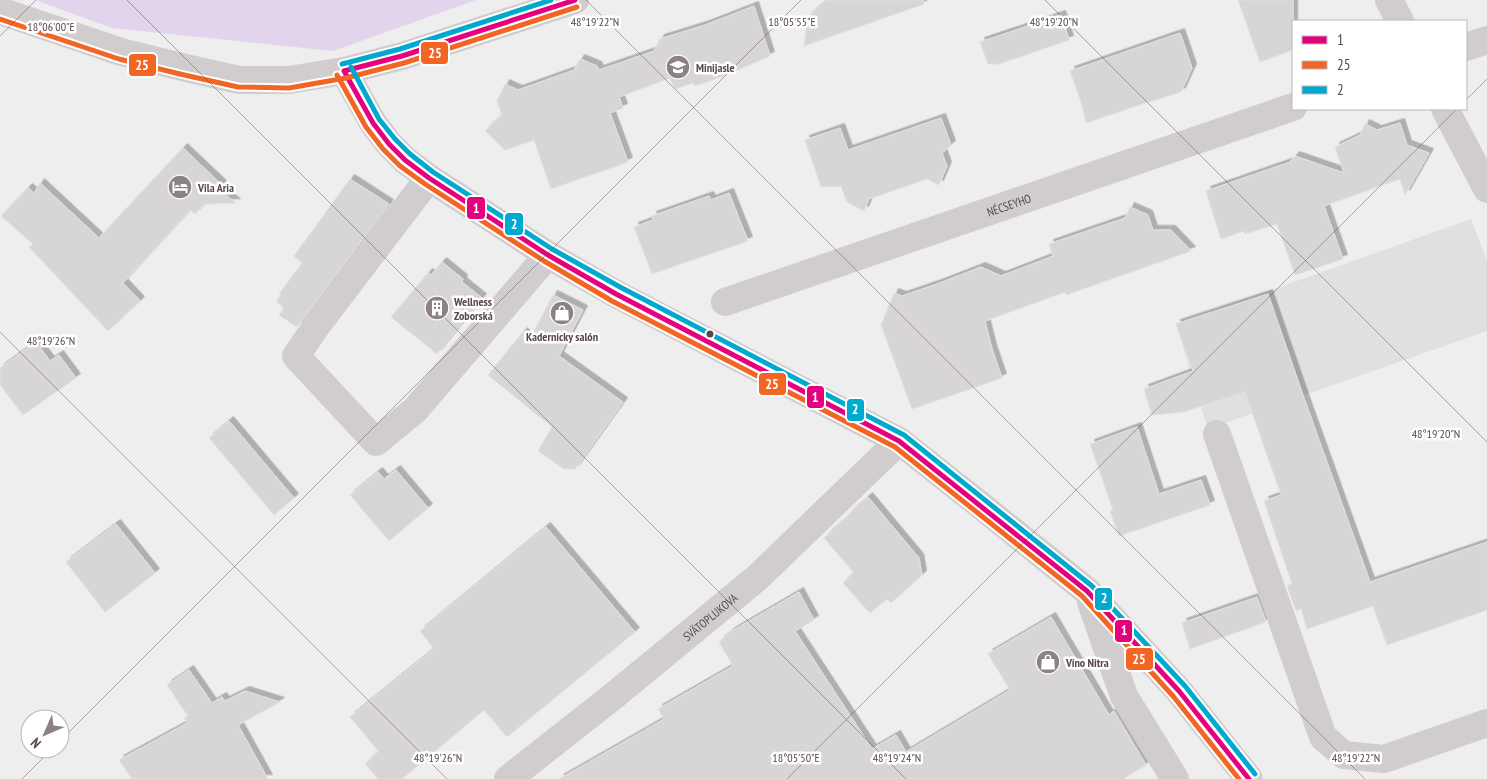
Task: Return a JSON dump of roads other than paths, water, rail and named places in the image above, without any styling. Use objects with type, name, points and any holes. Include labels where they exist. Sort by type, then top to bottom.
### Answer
[{"type":"street","points":[[0,11],[121,52],[240,80],[289,80],[344,71],[402,56],[575,0]]},
{"type":"street","points":[[1388,0],[1399,20]]},
{"type":"street","points":[[1467,47],[1487,40]]},
{"type":"street","points":[[344,71],[373,123],[389,144],[405,160],[429,178],[548,255],[616,294],[899,441],[1087,591],[1179,691],[1248,779]]},
{"type":"street","name":"NÉCSEYHO","points":[[725,302],[1292,107]]},
{"type":"street","points":[[1446,110],[1487,189]]},
{"type":"street","points":[[429,178],[296,356],[376,442],[415,410],[548,255]]},
{"type":"street","points":[[1217,434],[1323,737],[1344,755],[1384,760],[1487,724]]},
{"type":"street","name":"SVÄTOPLUKOVA","points":[[508,779],[611,698],[758,577],[899,441]]},
{"type":"street","points":[[1087,591],[1124,696],[1175,779]]},
{"type":"place","name":"Minijasle","points":[[678,67]]},
{"type":"place","name":"Vila Aria","points":[[180,187]]},
{"type":"place","name":"Wellness Zoborská","points":[[437,308]]},
{"type":"place","name":"Kadernícky salón","points":[[562,313]]},
{"type":"place","name":"Víno Nitra","points":[[1048,662]]}]
